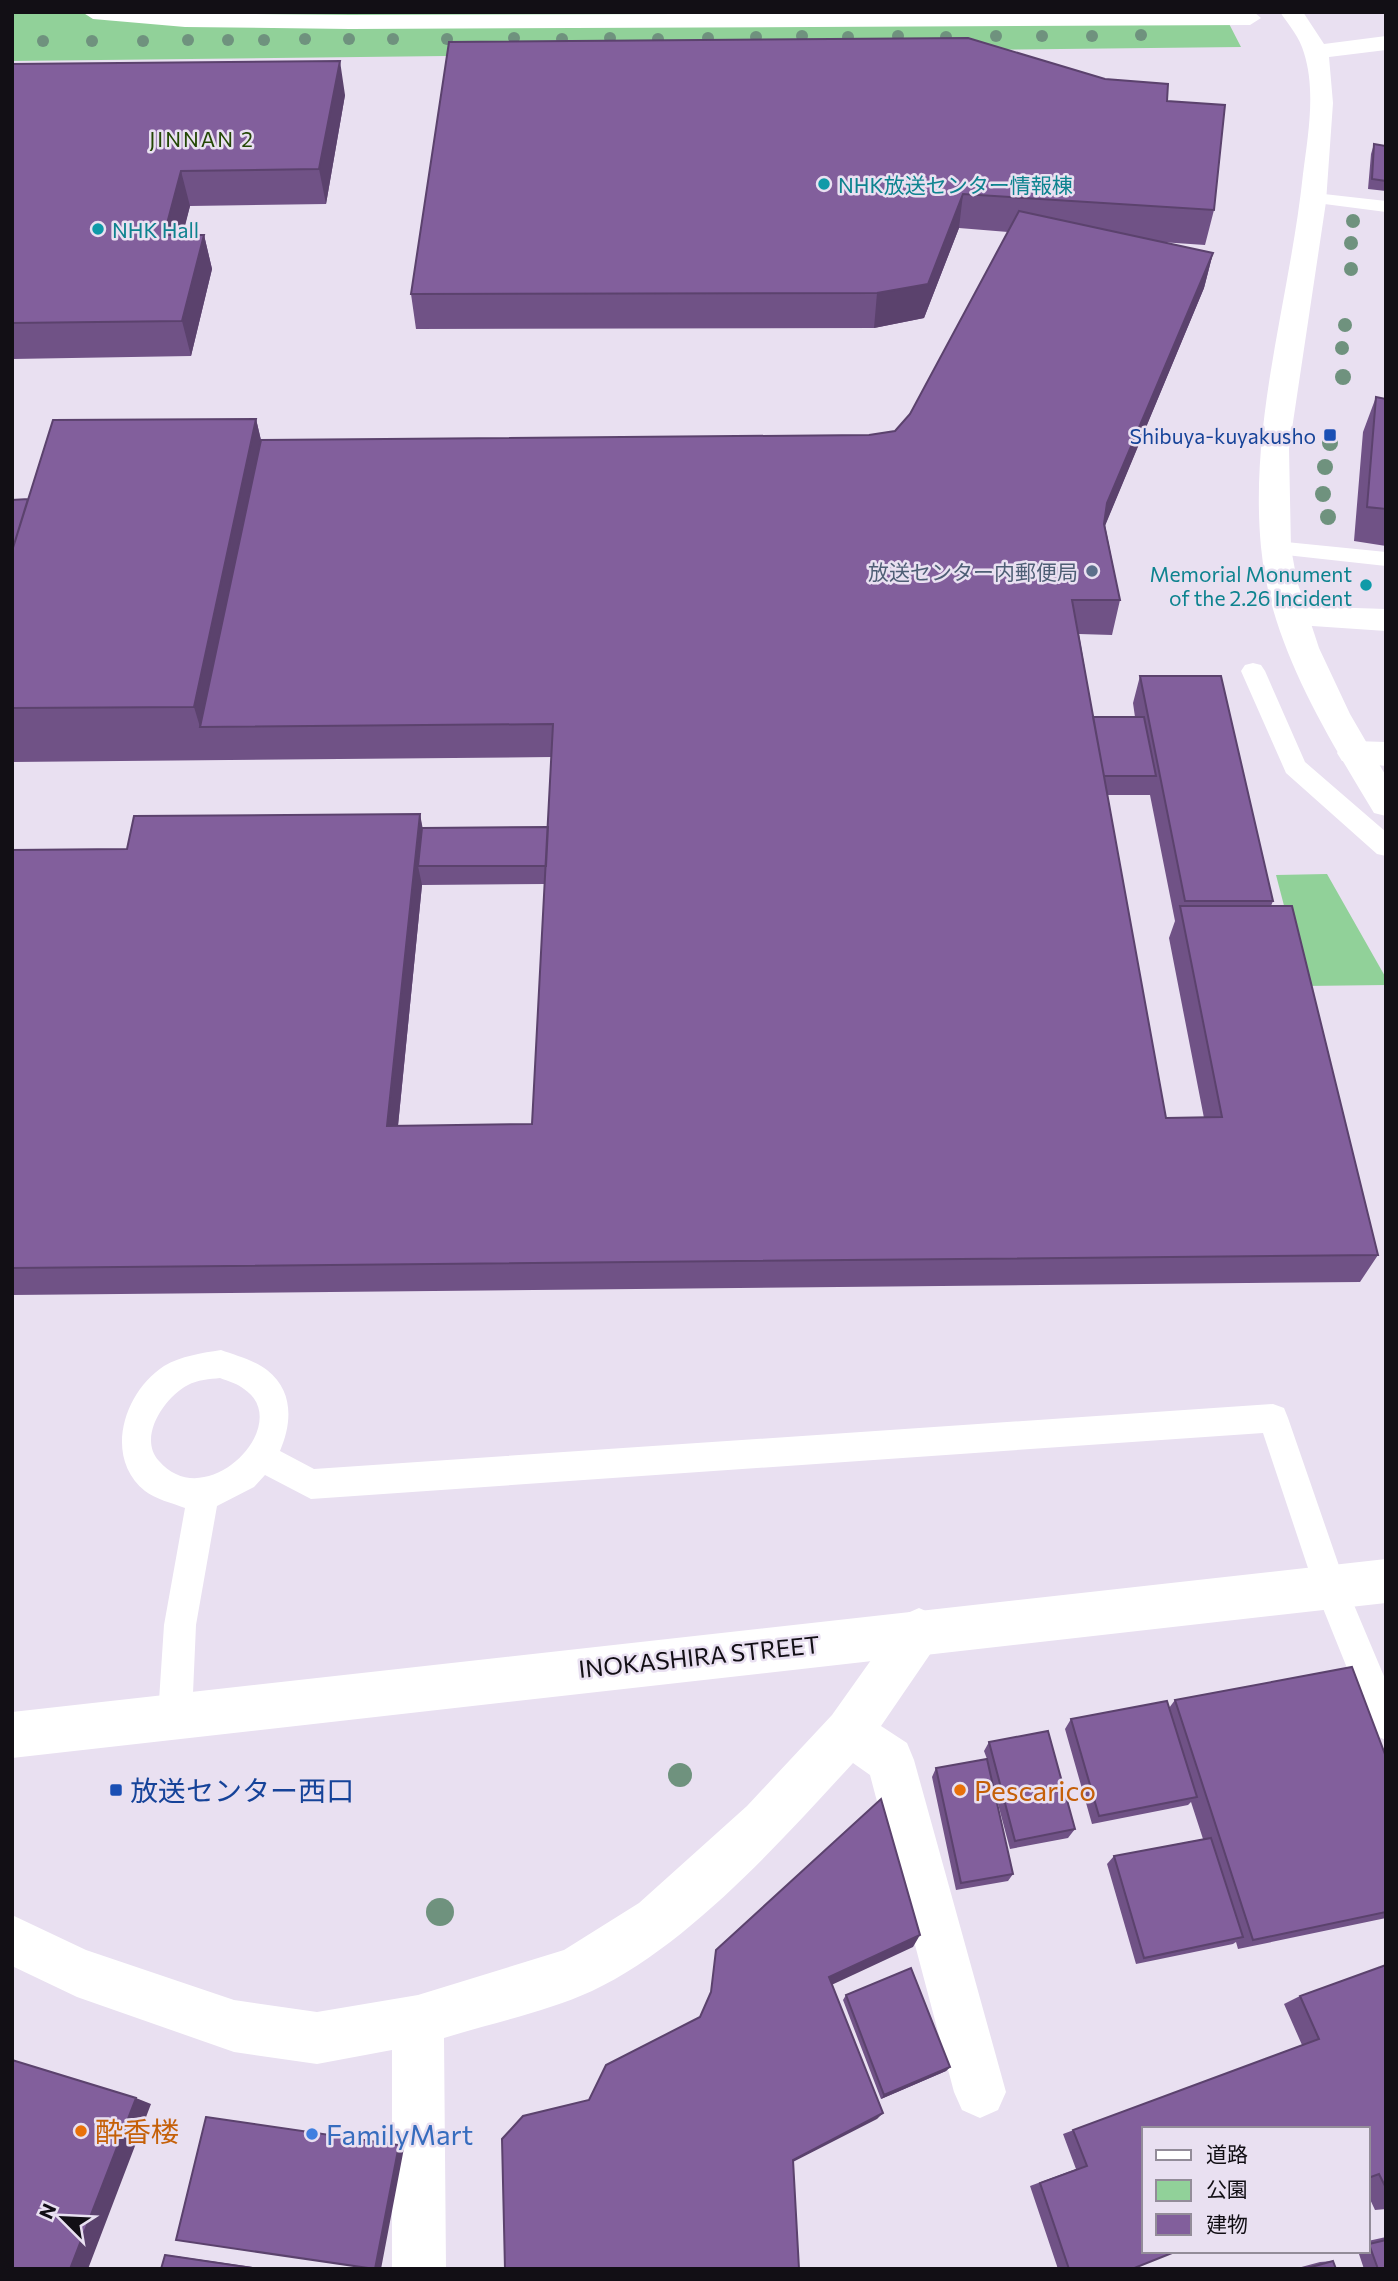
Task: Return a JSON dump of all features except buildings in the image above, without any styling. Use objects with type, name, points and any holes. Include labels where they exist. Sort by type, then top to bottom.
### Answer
[{"type":"street","points":[[93,12],[184,20],[363,22],[1250,18]]},
{"type":"street","points":[[1292,12],[1316,52],[1321,98],[1315,198],[1273,457],[1276,548],[1305,649],[1370,754],[1386,804]]},
{"type":"street","points":[[1316,52],[1386,43]]},
{"type":"street","points":[[1294,617],[1386,620]]},
{"type":"street","name":"INOKASHIRA STREET","points":[[12,1735],[919,1631],[1386,1581]]},
{"type":"street","points":[[12,1940],[77,1972],[234,2026],[317,2038],[418,2020],[576,1972],[657,1921],[764,1823],[849,1732],[919,1631]]},
{"type":"street","points":[[849,1732],[890,1760],[980,2092]]},
{"type":"street","points":[[418,2020],[419,2269]]},
{"type":"lane","points":[[1315,198],[1386,207]]},
{"type":"lane","points":[[1276,548],[1386,559]]},
{"type":"lane","points":[[1253,671],[1295,768],[1386,847]]},
{"type":"lane","points":[[221,1364],[242,1369],[260,1380],[271,1396],[276,1416],[274,1437],[263,1458],[237,1481],[203,1493],[180,1492],[160,1484],[145,1469],[136,1450],[136,1429],[144,1408],[157,1390],[176,1376],[198,1366],[221,1364]]},
{"type":"lane","points":[[263,1458],[311,1484],[1273,1419],[1330,1587],[1386,1723]]},
{"type":"lane","points":[[175,1716],[180,1625],[203,1493]]},
{"type":"green space","points":[[12,12],[1223,12],[1241,47],[12,61]]},
{"type":"green space","points":[[1327,874],[1386,978],[1386,985],[1305,986],[1276,875]]},
{"type":"place","name":"NHK放送センター情報棟","points":[[824,184]]},
{"type":"place","name":"NHK Hall","points":[[98,229]]},
{"type":"place","name":"Shibuya-kuyakusho","points":[[1330,435]]},
{"type":"place","name":"放送センター内郵便局","points":[[1092,571]]},
{"type":"place","name":"Memorial Monument of the 2.26 Incident","points":[[1366,585]]},
{"type":"place","name":"放送センター西口","points":[[116,1790]]},
{"type":"place","name":"Pescarico","points":[[960,1790]]},
{"type":"place","name":"酔香楼","points":[[81,2131]]},
{"type":"place","name":"FamilyMart","points":[[312,2134]]},
{"type":"district","name":"JINNAN 2","points":[[202,138]]}]
